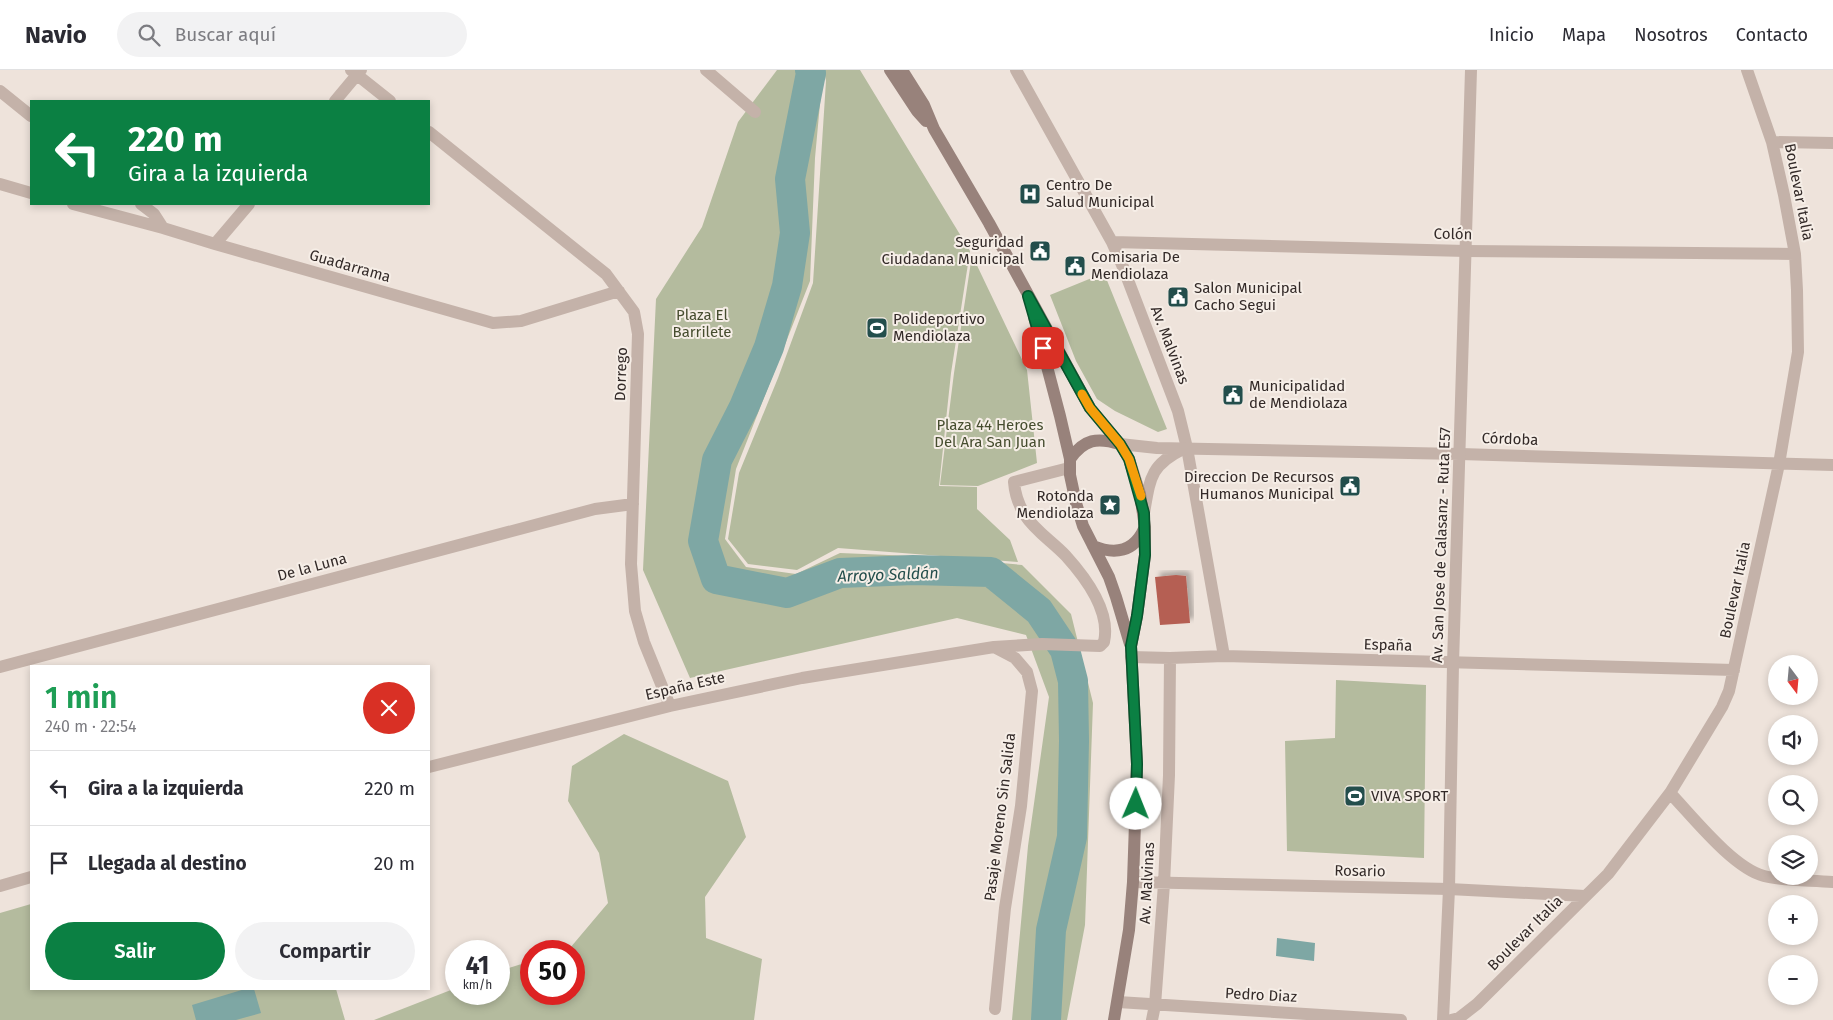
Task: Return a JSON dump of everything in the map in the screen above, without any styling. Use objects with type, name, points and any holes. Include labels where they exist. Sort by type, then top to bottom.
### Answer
[{"type":"main road","points":[[890,70],[917,110],[934,129]]},
{"type":"main road","points":[[902,70],[924,105],[934,129],[1090,408],[1120,444],[1129,459],[1135,474],[1144,513],[1146,526],[1142,584],[1131,651],[1137,764],[1134,882],[1129,930],[1114,1020]]},
{"type":"main road","points":[[1028,296],[1047,365],[1083,526],[1109,577],[1131,651]]},
{"type":"main road","points":[[1069,464],[1076,450],[1091,441],[1101,440],[1120,444]]},
{"type":"main road","points":[[1093,546],[1102,550],[1123,550],[1133,545],[1140,538],[1146,526]]},
{"type":"street","points":[[706,70],[755,112]]},
{"type":"street","name":"Av. Malvinas","points":[[1016,70],[1112,242],[1178,411],[1187,448],[1224,656]]},
{"type":"street","name":"Av. San Jose de Calasanz - Ruta E57","points":[[1443,1020],[1449,889],[1453,664],[1471,70]]},
{"type":"street","name":"Boulevar Italia","points":[[1451,1020],[1459,1018],[1477,1004],[1608,874],[1670,793],[1722,707],[1734,670],[1779,464],[1798,352],[1798,290],[1795,254],[1772,142],[1747,70]]},
{"type":"street","points":[[336,100],[357,72],[389,100]]},
{"type":"street","points":[[0,91],[30,115]]},
{"type":"street","name":"Dorrego","points":[[430,133],[606,274],[634,312],[638,334],[631,564],[635,611],[644,642],[670,706]]},
{"type":"street","points":[[1772,142],[1833,143]]},
{"type":"street","points":[[0,184],[30,193]]},
{"type":"street","name":"Guadarrama","points":[[77,205],[493,323],[521,321],[619,291]]},
{"type":"street","points":[[143,205],[154,214],[163,228]]},
{"type":"street","points":[[215,244],[248,205]]},
{"type":"street","name":"Colón","points":[[1112,242],[1466,251],[1795,254]]},
{"type":"street","name":"Córdoba","points":[[1120,444],[1158,448],[1460,454],[1833,465]]},
{"type":"street","points":[[1144,513],[1148,487],[1153,474],[1159,465],[1170,456],[1187,448]]},
{"type":"street","name":"España Este","points":[[430,767],[670,706],[802,678],[994,647],[1042,644],[1100,646],[1104,642],[1105,625],[1100,607],[1081,574],[1066,556],[1026,517],[1016,498],[1014,482],[1069,464]]},
{"type":"street","name":"De la Luna","points":[[0,667],[595,508],[633,504]]},
{"type":"street","name":"Pasaje Moreno Sin Salida","points":[[994,647],[1015,658],[1028,672],[1032,691],[1021,806],[1005,908],[995,1009]]},
{"type":"street","name":"España","points":[[1131,651],[1170,658],[1224,656],[1453,664],[1734,670]]},
{"type":"street","name":"Av. Malvinas","points":[[1152,1020],[1155,1005],[1164,884],[1169,775],[1170,658]]},
{"type":"street","points":[[1670,793],[1736,862],[1750,872],[1766,877],[1833,882]]},
{"type":"street","points":[[0,886],[30,877]]},
{"type":"street","name":"Rosario","points":[[1134,882],[1449,889],[1585,896]]},
{"type":"street","name":"Pedro Diaz","points":[[1118,1002],[1401,1020]]},
{"type":"green space","name":"Plaza El Barrilete","points":[[777,70],[819,70],[822,82],[815,158],[810,281],[736,469],[725,539],[746,567],[796,574],[840,553],[937,557],[1022,565],[1071,614],[1093,703],[1085,925],[1067,1020],[1012,1020],[1028,846],[1049,697],[1026,635],[957,618],[690,678],[643,570],[656,299],[702,227],[738,122]]},
{"type":"green space","name":"Polideportivo Mendiolaza","points":[[824,70],[860,70],[970,251],[951,373],[939,486],[977,487],[977,509],[1010,540],[1018,562],[838,548],[797,570],[748,564],[728,539],[739,473],[778,378],[813,283],[826,81]]},
{"type":"green space","name":"Plaza 44 Heroes Del Ara San Juan","points":[[972,255],[1027,370],[1037,463],[978,486],[940,485],[954,373]]},
{"type":"green space","points":[[1104,273],[1167,429],[1158,432],[1115,411],[1097,399],[1076,361],[1050,295]]},
{"type":"green space","name":"VIVA SPORT","points":[[1336,680],[1426,685],[1424,858],[1287,851],[1285,741],[1335,738]]},
{"type":"green space","points":[[624,734],[728,781],[746,837],[705,897],[706,938],[762,959],[754,1020],[374,1020],[445,992],[445,1005],[510,1005],[510,968],[520,964],[520,1005],[585,1005],[585,940],[577,940],[608,903],[599,853],[568,801],[572,766]]},
{"type":"green space","points":[[30,904],[30,990],[336,990],[345,1020],[0,1020],[0,913]]},
{"type":"water","points":[[1277,938],[1315,943],[1314,961],[1276,956]]},
{"type":"water","points":[[242,990],[254,990],[261,1013],[236,1020],[196,1020],[192,1005]]},
{"type":"building","points":[[1186,576],[1190,623],[1160,625],[1155,577]]},
{"type":"waterway","name":"Arroyo Saldán","points":[[810,70],[811,73],[790,179],[795,233],[787,286],[769,347],[744,407],[717,460],[703,541],[716,579],[787,593],[840,573],[913,570],[991,572],[1039,611],[1065,650],[1073,681],[1072,837],[1051,930],[1046,1020]]},
{"type":"slow traffic","points":[[1082,394],[1090,408],[1120,444],[1129,459],[1141,496]]},
{"type":"place","name":"Centro De Salud Municipal","points":[[1030,194]]},
{"type":"place","name":"Seguridad Ciudadana Municipal","points":[[1040,251]]},
{"type":"place","name":"Comisaria De Mendiolaza","points":[[1075,266]]},
{"type":"place","name":"Salon Municipal Cacho Segui","points":[[1178,297]]},
{"type":"place","name":"Polideportivo Mendiolaza","points":[[877,328]]},
{"type":"place","name":"Municipalidad de Mendiolaza","points":[[1233,395]]},
{"type":"place","name":"Direccion De Recursos Humanos Municipal","points":[[1350,486]]},
{"type":"place","name":"Rotonda Mendiolaza","points":[[1110,505]]},
{"type":"place","name":"VIVA SPORT","points":[[1355,796]]},
{"type":"route","points":[[1043,348],[1028,296],[1090,408],[1120,444],[1129,459],[1138,484],[1144,513],[1146,526],[1145,555],[1131,646],[1137,764],[1136,804]]}]
